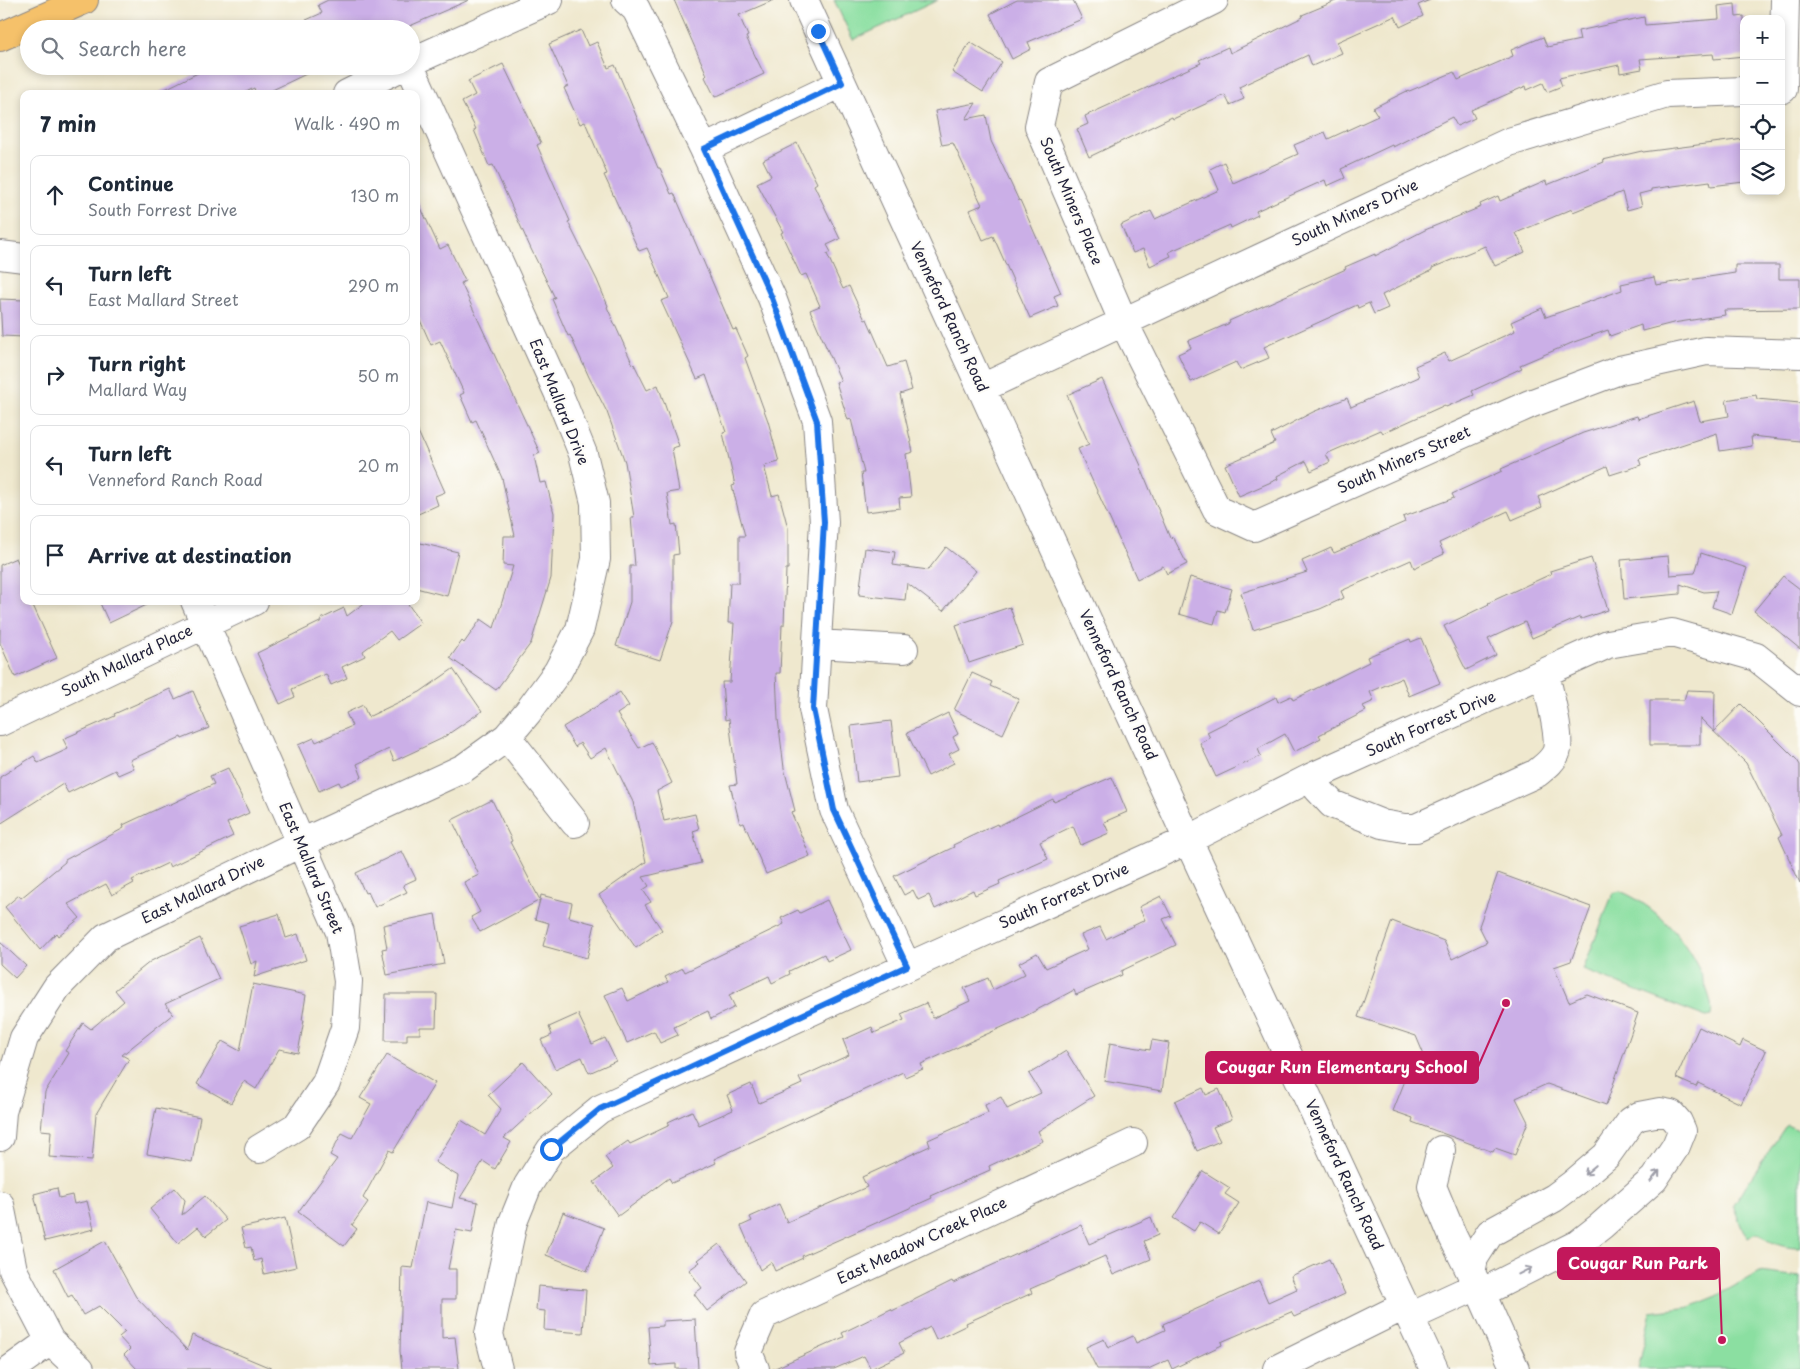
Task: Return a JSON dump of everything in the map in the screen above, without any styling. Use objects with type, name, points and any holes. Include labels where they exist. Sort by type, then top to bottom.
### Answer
[{"type":"main road","points":[[39,20],[84,0]]},
{"type":"main road","points":[[0,37],[20,28]]},
{"type":"street","points":[[420,58],[550,0]]},
{"type":"street","points":[[626,0],[636,10],[704,149],[772,298],[817,421],[824,522],[813,709],[834,810],[907,966]]},
{"type":"street","name":"Venneford Ranch Road","points":[[804,0],[1188,840],[1434,1369]]},
{"type":"street","name":"South Miners Place","points":[[1123,321],[1038,126],[1049,82],[1214,0]]},
{"type":"street","points":[[1785,0],[1788,89]]},
{"type":"street","points":[[355,90],[385,75]]},
{"type":"street","name":"East Mallard Drive","points":[[0,1137],[2,1112],[24,1038],[57,987],[106,937],[464,768],[507,737],[528,712],[558,672],[580,629],[596,559],[595,503],[583,454],[558,392],[414,75]]},
{"type":"street","points":[[704,149],[842,83]]},
{"type":"street","name":"South Miners Drive","points":[[982,388],[1508,142],[1667,94],[1740,90]]},
{"type":"street","points":[[0,255],[20,258]]},
{"type":"street","name":"South Miners Street","points":[[1123,321],[1218,510],[1254,527],[1530,404],[1620,370],[1706,351],[1800,354]]},
{"type":"street","name":"South Mallard Place","points":[[0,721],[200,612],[234,605]]},
{"type":"street","name":"East Mallard Street","points":[[200,612],[340,932],[348,982],[345,1028],[326,1083],[297,1126],[259,1149]]},
{"type":"street","name":"South Forrest Drive","points":[[498,1369],[489,1334],[513,1222],[528,1185],[551,1149],[600,1109],[907,966],[1188,840],[1312,777],[1608,644],[1672,633],[1756,657],[1800,692]]},
{"type":"street","points":[[817,644],[904,649]]},
{"type":"street","points":[[1312,777],[1318,789],[1332,804],[1382,824],[1416,828],[1425,824],[1537,773],[1548,764],[1556,752],[1558,738],[1545,673]]},
{"type":"street","points":[[507,737],[575,823]]},
{"type":"street","points":[[1277,1369],[1407,1312],[1578,1244],[1604,1224],[1654,1179],[1676,1146],[1682,1131],[1678,1122],[1671,1114],[1660,1112],[1639,1116],[1631,1122],[1606,1156],[1573,1184],[1554,1198],[1490,1233],[1474,1258],[1476,1284]]},
{"type":"street","name":"East Meadow Creek Place","points":[[756,1369],[748,1352],[764,1315],[1133,1142]]},
{"type":"street","points":[[1440,1150],[1432,1186],[1449,1229],[1515,1369]]},
{"type":"street","points":[[0,1205],[13,1270],[50,1341],[80,1369]]},
{"type":"street","points":[[11,1369],[50,1341]]},
{"type":"green space","points":[[834,0],[938,0],[853,40]]},
{"type":"green space","points":[[1620,891],[1635,898],[1649,908],[1674,931],[1685,945],[1694,959],[1707,990],[1710,999],[1711,1016],[1706,1017],[1583,970],[1613,893]]},
{"type":"green space","points":[[1788,1125],[1800,1131],[1800,1248],[1780,1245],[1758,1234],[1748,1238],[1743,1231],[1733,1205]]},
{"type":"green space","points":[[1759,1272],[1800,1277],[1800,1369],[1638,1369],[1651,1312],[1690,1307],[1717,1296]]},
{"type":"building","points":[[328,0],[469,0],[420,22],[420,20],[306,20],[322,13],[318,5]]},
{"type":"building","points":[[674,0],[774,0],[739,15],[748,36],[746,37],[764,74],[715,97]]},
{"type":"building","points":[[1017,0],[1073,0],[1082,19],[1028,42],[1031,49],[1012,59],[990,14]]},
{"type":"building","points":[[1338,0],[1430,0],[1418,5],[1423,16],[1400,27],[1395,16],[1337,42],[1342,53],[1312,66],[1308,55],[1239,87],[1244,99],[1230,105],[1225,95],[1173,119],[1172,117],[1089,157],[1077,129],[1088,124],[1085,116],[1201,63],[1199,60],[1228,47],[1230,53],[1303,17],[1302,15]]},
{"type":"building","points":[[1735,4],[1736,17],[1740,16],[1740,56],[1714,59],[1713,54],[1640,59],[1642,69],[1620,73],[1619,65],[1559,78],[1562,86],[1547,92],[1543,83],[1527,90],[1526,86],[1471,110],[1475,118],[1457,126],[1452,117],[1393,147],[1392,145],[1341,169],[1345,178],[1327,186],[1325,180],[1256,211],[1258,215],[1231,228],[1230,225],[1169,252],[1171,256],[1150,266],[1143,249],[1133,253],[1121,225],[1151,211],[1155,219],[1219,190],[1210,169],[1224,162],[1233,183],[1298,154],[1294,145],[1325,132],[1328,139],[1378,116],[1373,108],[1407,91],[1454,72],[1458,80],[1513,56],[1511,50],[1543,37],[1547,47],[1580,40],[1578,31],[1644,17],[1645,25],[1719,19],[1718,6]]},
{"type":"building","points":[[581,30],[588,46],[597,42],[608,68],[615,65],[658,168],[660,168],[671,194],[674,193],[733,330],[736,329],[748,356],[745,358],[768,421],[779,462],[764,466],[772,496],[779,494],[788,528],[788,569],[786,569],[784,625],[782,625],[780,673],[776,673],[778,719],[784,768],[795,811],[791,812],[810,856],[766,874],[744,823],[740,824],[730,785],[737,784],[729,719],[725,720],[722,682],[730,682],[734,623],[728,623],[730,583],[739,583],[739,536],[745,536],[732,486],[735,485],[723,433],[726,432],[706,375],[697,379],[661,301],[669,298],[647,248],[639,251],[604,175],[607,174],[585,122],[580,124],[564,88],[568,86],[549,44]]},
{"type":"building","points":[[970,42],[1002,62],[983,92],[952,72]]},
{"type":"building","points":[[503,64],[541,143],[537,145],[570,221],[568,222],[597,280],[633,365],[647,390],[658,385],[679,446],[672,448],[679,491],[667,493],[672,525],[676,524],[679,554],[673,555],[673,621],[660,660],[616,646],[630,602],[630,566],[635,566],[631,517],[634,517],[625,462],[607,412],[570,335],[568,336],[552,299],[555,298],[493,165],[489,166],[474,130],[476,129],[462,102],[475,95],[468,81]]},
{"type":"building","points":[[194,75],[304,75],[272,90],[255,90],[254,88],[250,90],[163,90]]},
{"type":"building","points":[[976,103],[966,119],[986,115],[991,141],[1020,200],[1061,293],[1054,296],[1058,306],[1030,318],[993,236],[983,240],[970,210],[982,205],[953,143],[942,145],[935,111]]},
{"type":"building","points":[[1740,140],[1740,182],[1711,186],[1710,181],[1651,189],[1651,191],[1639,194],[1642,206],[1627,210],[1622,192],[1573,212],[1572,209],[1516,233],[1525,252],[1495,266],[1485,246],[1432,268],[1432,270],[1382,295],[1388,308],[1374,314],[1369,303],[1358,308],[1357,305],[1264,347],[1269,358],[1240,370],[1236,362],[1191,382],[1178,354],[1191,348],[1188,341],[1346,269],[1345,267],[1375,254],[1375,256],[1425,230],[1481,207],[1480,204],[1498,196],[1500,201],[1546,181],[1547,185],[1604,162],[1603,160],[1643,152]]},
{"type":"building","points":[[797,143],[817,183],[814,185],[840,239],[827,245],[831,252],[827,254],[843,289],[849,286],[865,320],[867,319],[888,367],[904,362],[912,390],[900,394],[913,452],[906,454],[911,497],[899,498],[900,508],[866,512],[861,473],[864,473],[851,419],[848,420],[836,382],[841,381],[810,310],[820,306],[806,274],[801,276],[781,233],[783,232],[757,183],[771,176],[763,160]]},
{"type":"building","points":[[420,206],[440,249],[448,245],[465,281],[461,283],[540,453],[534,456],[540,483],[546,482],[554,513],[551,578],[531,643],[496,690],[450,658],[462,641],[464,643],[481,619],[494,628],[513,566],[503,565],[504,536],[515,536],[502,478],[476,420],[472,422],[460,395],[464,393],[440,341],[431,345],[420,320]]},
{"type":"building","points":[[1735,265],[1779,265],[1779,279],[1800,279],[1800,309],[1724,310],[1725,315],[1673,323],[1642,331],[1641,325],[1610,336],[1608,330],[1520,365],[1522,368],[1472,391],[1474,395],[1446,407],[1445,405],[1383,433],[1381,430],[1326,454],[1330,462],[1311,471],[1306,461],[1277,476],[1278,479],[1239,496],[1225,465],[1275,443],[1271,434],[1313,412],[1347,398],[1351,407],[1419,377],[1415,366],[1445,353],[1449,361],[1515,331],[1511,322],[1542,308],[1546,317],[1622,290],[1621,284],[1654,277],[1656,285],[1735,273]]},
{"type":"building","points":[[0,299],[20,300],[20,337],[2,336]]},
{"type":"building","points":[[1102,379],[1142,468],[1170,538],[1173,537],[1187,564],[1167,574],[1163,566],[1137,579],[1078,449],[1089,444],[1067,395]]},
{"type":"building","points":[[1756,395],[1757,399],[1800,403],[1800,441],[1751,436],[1752,446],[1720,451],[1717,433],[1639,459],[1641,465],[1610,475],[1607,466],[1538,497],[1542,507],[1512,520],[1508,511],[1439,543],[1444,554],[1414,568],[1411,560],[1341,591],[1344,598],[1320,609],[1253,630],[1241,593],[1307,572],[1302,561],[1331,548],[1334,553],[1405,522],[1403,517],[1454,498],[1452,494],[1502,471],[1501,469],[1583,433],[1637,416],[1638,419],[1694,401],[1700,421],[1729,416],[1726,400]]},
{"type":"building","points":[[420,436],[445,492],[435,496],[438,505],[420,513]]},
{"type":"building","points":[[420,543],[458,552],[447,596],[420,589]]},
{"type":"building","points":[[946,547],[976,571],[943,611],[907,583],[905,600],[859,595],[865,548],[895,552],[893,565],[928,570]]},
{"type":"building","points":[[1701,553],[1747,568],[1732,614],[1712,607],[1717,591],[1704,592],[1680,584],[1680,594],[1624,599],[1621,560],[1668,556],[1670,575],[1695,573]]},
{"type":"building","points":[[16,558],[20,566],[20,605],[33,605],[57,658],[15,677],[0,643],[0,565]]},
{"type":"building","points":[[1591,558],[1608,610],[1581,619],[1580,617],[1532,638],[1525,622],[1488,639],[1496,655],[1466,670],[1444,626],[1551,574],[1550,571]]},
{"type":"building","points":[[1783,576],[1800,589],[1800,649],[1754,611]]},
{"type":"building","points":[[1190,577],[1232,589],[1225,612],[1218,610],[1214,624],[1179,614]]},
{"type":"building","points":[[101,605],[147,605],[109,623]]},
{"type":"building","points":[[362,605],[409,605],[421,623],[397,640],[390,631],[363,651],[365,656],[342,667],[347,678],[331,685],[326,674],[292,689],[295,697],[280,704],[257,653],[344,608],[347,616]]},
{"type":"building","points":[[1010,607],[1023,645],[969,663],[956,625]]},
{"type":"building","points":[[1421,638],[1440,683],[1409,696],[1402,678],[1370,692],[1374,701],[1363,706],[1366,711],[1319,735],[1321,738],[1294,752],[1285,734],[1258,749],[1261,756],[1216,777],[1200,743],[1210,738],[1207,732],[1276,697],[1278,702],[1291,696],[1293,700],[1369,662],[1367,657],[1410,639],[1411,642]]},
{"type":"building","points":[[453,669],[482,711],[441,739],[394,761],[389,749],[357,764],[362,777],[341,786],[339,782],[319,791],[298,745],[314,738],[316,742],[352,726],[346,713],[363,705],[368,717],[420,692]]},
{"type":"building","points":[[972,673],[992,682],[990,686],[1019,699],[1003,734],[954,710]]},
{"type":"building","points":[[170,689],[175,699],[193,691],[209,728],[182,739],[181,737],[130,760],[134,768],[118,775],[115,770],[68,793],[63,784],[0,824],[0,777],[34,756],[38,763],[68,749],[63,739]]},
{"type":"building","points":[[1687,690],[1715,691],[1714,732],[1700,718],[1700,745],[1650,745],[1650,700],[1684,700]]},
{"type":"building","points":[[620,692],[629,706],[617,714],[639,748],[652,742],[672,783],[657,791],[664,821],[695,814],[699,829],[693,831],[701,863],[643,877],[649,886],[643,890],[651,902],[645,905],[662,930],[636,948],[599,895],[646,862],[633,802],[606,748],[590,758],[580,743],[575,747],[563,727]]},
{"type":"building","points":[[1741,704],[1800,765],[1800,883],[1779,837],[1782,835],[1746,763],[1714,732]]},
{"type":"building","points":[[948,713],[958,734],[953,737],[959,749],[949,754],[954,763],[928,776],[907,733]]},
{"type":"building","points":[[891,721],[898,777],[857,782],[851,726]]},
{"type":"building","points":[[228,768],[249,813],[227,823],[233,836],[170,867],[168,863],[132,880],[134,883],[112,895],[106,884],[68,904],[80,918],[58,936],[56,933],[40,950],[5,907],[19,895],[21,898],[65,862],[65,860],[124,828],[123,825],[214,784],[210,776]]},
{"type":"building","points":[[1112,777],[1127,812],[1104,822],[1109,833],[1081,845],[1073,826],[1040,842],[1048,859],[999,881],[1000,884],[975,895],[973,890],[935,909],[929,895],[918,900],[913,890],[904,895],[894,876],[997,824],[998,826],[1053,799],[1054,802]]},
{"type":"building","points":[[492,800],[512,841],[510,842],[540,900],[480,932],[471,917],[480,912],[464,882],[479,875],[452,820]]},
{"type":"building","points":[[402,851],[416,879],[403,885],[407,892],[375,907],[368,892],[365,893],[356,873]]},
{"type":"building","points":[[1498,873],[1591,907],[1571,961],[1554,967],[1569,1002],[1587,994],[1638,1013],[1606,1105],[1547,1084],[1516,1098],[1528,1122],[1515,1155],[1495,1148],[1493,1152],[1412,1122],[1413,1118],[1393,1111],[1406,1078],[1429,1067],[1416,1036],[1358,1017],[1392,921],[1444,941],[1452,959],[1487,942],[1479,926]]},
{"type":"building","points":[[541,895],[572,903],[569,917],[595,924],[587,958],[543,946],[549,923],[535,919]]},
{"type":"building","points":[[1161,896],[1171,916],[1163,919],[1176,945],[1121,971],[1122,975],[1076,995],[1074,990],[1020,1019],[921,1064],[923,1069],[905,1077],[903,1072],[714,1159],[716,1163],[672,1183],[669,1178],[618,1216],[594,1182],[613,1168],[605,1157],[628,1141],[630,1144],[670,1125],[668,1122],[692,1111],[699,1125],[733,1110],[727,1095],[751,1084],[759,1103],[802,1084],[799,1078],[849,1055],[843,1040],[872,1027],[874,1033],[904,1020],[901,1014],[926,1003],[933,1018],[970,1001],[964,988],[988,978],[993,990],[1025,974],[1019,963],[1037,953],[1046,968],[1088,949],[1081,935],[1100,927],[1106,939],[1145,920],[1139,907]]},
{"type":"building","points":[[827,900],[851,950],[827,961],[824,954],[789,971],[790,974],[772,983],[769,976],[729,995],[735,1007],[711,1019],[708,1011],[674,1027],[678,1035],[660,1043],[654,1031],[627,1043],[605,995],[622,988],[628,1001],[668,982],[665,977],[683,968],[685,972],[784,924],[781,918],[798,910],[800,913]]},
{"type":"building","points":[[279,914],[286,938],[298,934],[306,960],[254,977],[257,961],[251,964],[239,926]]},
{"type":"building","points":[[435,914],[444,964],[387,975],[382,949],[387,948],[383,925]]},
{"type":"building","points":[[200,938],[219,979],[165,1004],[173,1014],[122,1055],[129,1059],[96,1114],[92,1160],[49,1157],[51,1131],[41,1130],[45,1092],[69,1053],[65,1051],[83,1023],[91,1029],[124,1001],[115,990],[151,961]]},
{"type":"building","points":[[0,942],[26,966],[15,978],[0,964]]},
{"type":"building","points":[[253,984],[306,995],[298,1053],[279,1049],[256,1089],[244,1081],[231,1103],[197,1084],[222,1041],[240,1051]]},
{"type":"building","points":[[386,994],[437,994],[436,1027],[420,1027],[420,1034],[407,1034],[407,1041],[385,1041]]},
{"type":"building","points":[[578,1014],[592,1044],[605,1038],[616,1061],[589,1073],[582,1057],[555,1069],[541,1040],[552,1035],[549,1027]]},
{"type":"building","points":[[1699,1027],[1740,1047],[1743,1040],[1766,1051],[1741,1104],[1698,1083],[1696,1087],[1676,1078]]},
{"type":"building","points":[[1152,1040],[1169,1043],[1162,1091],[1104,1081],[1110,1043],[1150,1050]]},
{"type":"building","points":[[1066,1051],[1094,1096],[1038,1131],[1043,1141],[989,1166],[990,1170],[802,1256],[803,1258],[775,1271],[771,1262],[760,1270],[741,1226],[752,1221],[750,1217],[779,1204],[787,1222],[867,1187],[862,1177],[930,1146],[928,1140],[988,1113],[985,1105],[1001,1097],[1007,1109],[1041,1093],[1029,1074]]},
{"type":"building","points":[[387,1055],[435,1083],[393,1152],[389,1150],[363,1198],[368,1202],[352,1225],[357,1229],[344,1246],[298,1212],[337,1159],[330,1155],[342,1133],[352,1138],[371,1104],[360,1098]]},
{"type":"building","points":[[523,1062],[552,1094],[504,1138],[511,1142],[495,1169],[483,1161],[460,1198],[478,1202],[472,1233],[456,1230],[448,1269],[456,1269],[456,1299],[442,1299],[442,1338],[455,1337],[459,1369],[402,1369],[400,1351],[402,1267],[413,1268],[426,1202],[452,1208],[458,1176],[435,1162],[461,1120],[485,1135],[501,1109],[488,1095]]},
{"type":"building","points":[[1203,1088],[1206,1095],[1219,1089],[1232,1119],[1213,1127],[1220,1141],[1197,1151],[1175,1101]]},
{"type":"building","points":[[156,1108],[200,1117],[192,1162],[147,1154]]},
{"type":"building","points":[[1203,1171],[1230,1188],[1225,1194],[1239,1203],[1219,1234],[1200,1222],[1194,1231],[1173,1218]]},
{"type":"building","points":[[57,1188],[59,1198],[72,1195],[74,1204],[87,1201],[94,1229],[45,1241],[34,1194]]},
{"type":"building","points":[[175,1188],[185,1200],[182,1215],[205,1196],[226,1220],[206,1236],[198,1227],[178,1243],[150,1209]]},
{"type":"building","points":[[563,1212],[604,1228],[587,1271],[546,1255]]},
{"type":"building","points":[[1151,1217],[1158,1235],[1144,1241],[1151,1259],[1113,1275],[1105,1256],[1030,1289],[1032,1293],[966,1323],[967,1325],[936,1340],[930,1327],[899,1343],[904,1353],[871,1369],[864,1356],[834,1369],[773,1369],[844,1337],[842,1333],[891,1309],[892,1311],[952,1281],[953,1283],[1081,1225],[1089,1244]]},
{"type":"building","points":[[285,1218],[296,1267],[264,1274],[261,1259],[254,1261],[251,1247],[246,1248],[241,1228]]},
{"type":"building","points":[[105,1241],[136,1297],[187,1350],[192,1335],[273,1369],[137,1369],[124,1355],[130,1349],[119,1337],[125,1332],[99,1306],[83,1315],[72,1295],[68,1297],[54,1269]]},
{"type":"building","points":[[719,1244],[746,1281],[707,1311],[694,1294],[702,1288],[689,1270],[700,1262],[698,1260]]},
{"type":"building","points":[[1329,1259],[1345,1294],[1294,1317],[1291,1312],[1221,1342],[1222,1345],[1172,1369],[1168,1360],[1148,1369],[1097,1369],[1086,1347],[1104,1339],[1108,1348],[1133,1336],[1136,1343],[1165,1330],[1163,1324],[1259,1281],[1268,1302],[1297,1289],[1291,1276]]},
{"type":"building","points":[[538,1286],[586,1290],[583,1333],[544,1330],[545,1311],[536,1310]]},
{"type":"building","points":[[695,1319],[698,1369],[676,1369],[676,1364],[651,1366],[648,1327],[663,1326],[663,1321]]},
{"type":"place","name":"Cougar Run Elementary School","points":[[1506,1003]]},
{"type":"place","name":"Cougar Run Park","points":[[1722,1340]]},
{"type":"route","points":[[551,1149],[600,1109],[907,966],[834,810],[813,709],[824,522],[817,421],[772,298],[704,149],[842,83],[818,31]]}]
